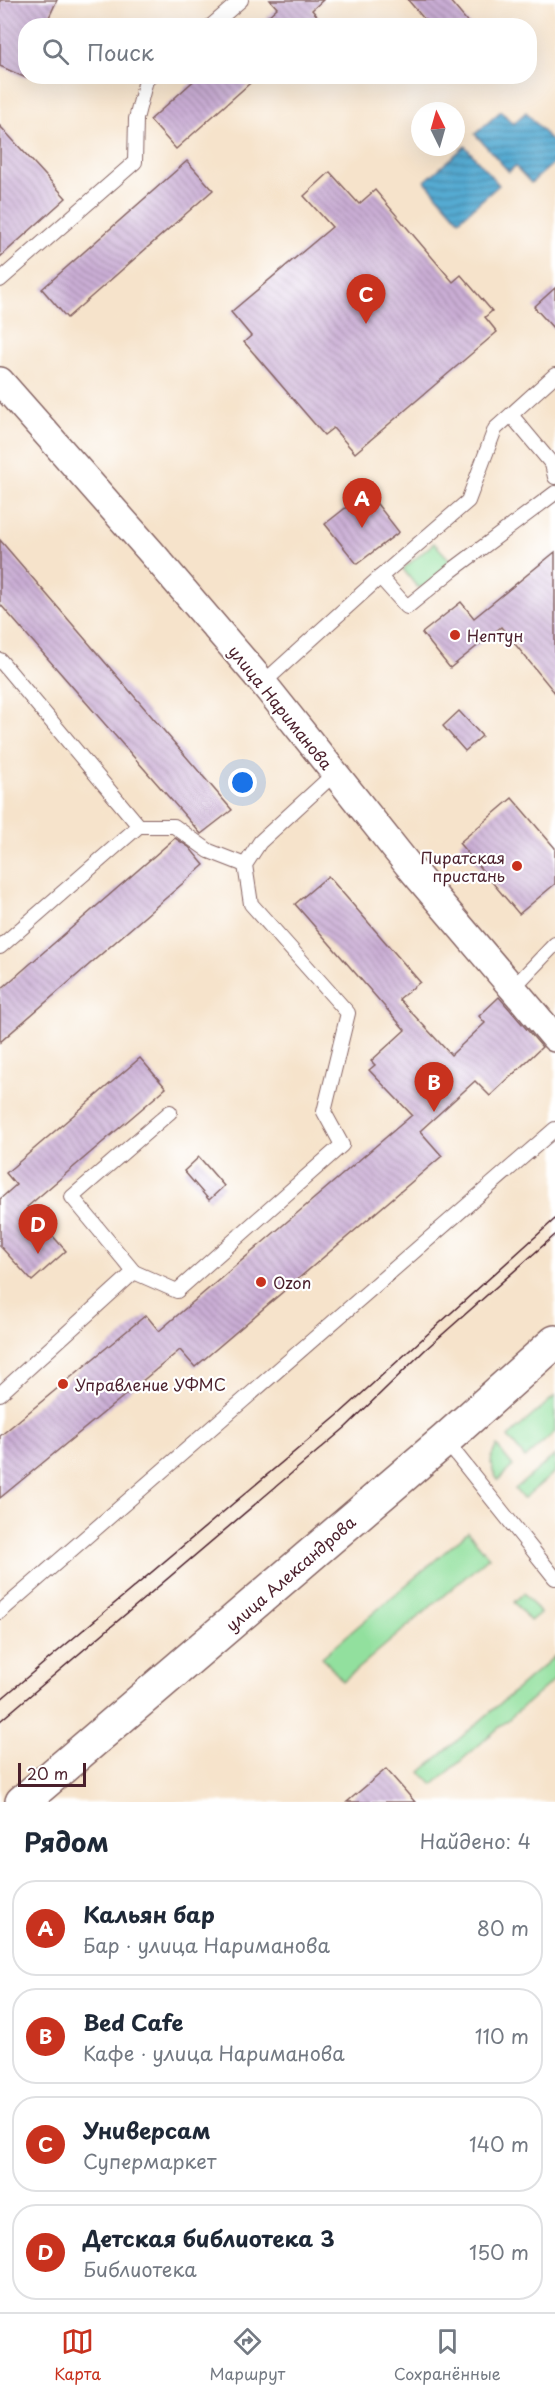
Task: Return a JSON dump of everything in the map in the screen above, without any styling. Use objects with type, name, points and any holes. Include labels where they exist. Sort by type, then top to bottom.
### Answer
[{"type":"main road","name":"улица Александрова","points":[[22,1802],[445,1440],[555,1342]]},
{"type":"street","name":"улица Нариманова","points":[[0,381],[263,684],[408,865],[555,1038]]},
{"type":"lane","points":[[220,18],[241,0]]},
{"type":"lane","points":[[0,280],[135,162],[136,119],[145,84]]},
{"type":"lane","points":[[263,684],[380,577],[468,501],[495,429],[555,375]]},
{"type":"lane","points":[[511,415],[552,464],[555,477]]},
{"type":"lane","points":[[380,577],[407,607],[555,493]]},
{"type":"lane","points":[[0,660],[139,826]]},
{"type":"lane","points":[[170,1113],[72,1197],[135,1272],[177,1291],[342,1145],[324,1112],[348,1013],[251,904],[245,865],[260,842],[335,773]]},
{"type":"lane","points":[[0,947],[139,826],[174,826],[209,851],[245,865]]},
{"type":"lane","points":[[513,988],[555,944]]},
{"type":"lane","points":[[0,1612],[555,1129]]},
{"type":"lane","points":[[0,1394],[135,1272]]},
{"type":"lane","points":[[445,1440],[555,1578]]},
{"type":"green space","points":[[434,543],[449,559],[448,566],[424,587],[417,587],[403,569]]},
{"type":"green space","points":[[555,1396],[555,1432],[525,1458],[508,1437]]},
{"type":"green space","points":[[497,1446],[513,1466],[498,1480],[493,1472],[492,1463]]},
{"type":"green space","points":[[555,1455],[555,1472],[523,1499],[515,1489]]},
{"type":"green space","points":[[468,1532],[489,1557],[343,1681],[322,1657]]},
{"type":"green space","points":[[524,1593],[540,1613],[530,1621],[514,1602]]},
{"type":"green space","points":[[555,1656],[555,1679],[433,1785],[421,1772]]},
{"type":"water","points":[[501,111],[513,124],[526,112],[555,145],[555,162],[531,183],[515,166],[509,172],[475,134]]},
{"type":"water","points":[[465,146],[499,185],[459,220],[425,181],[454,156],[465,156]]},
{"type":"building","points":[[0,0],[57,0],[49,18],[18,18],[18,74],[0,66]]},
{"type":"building","points":[[270,0],[323,0],[312,10],[319,18],[266,18],[277,8]]},
{"type":"building","points":[[408,0],[449,0],[464,18],[423,18]]},
{"type":"building","points":[[190,84],[249,84],[176,149],[150,120]]},
{"type":"building","points":[[0,126],[66,198],[0,257]]},
{"type":"building","points":[[187,161],[213,190],[67,318],[42,289]]},
{"type":"building","points":[[330,172],[359,204],[375,190],[453,282],[461,275],[492,311],[485,317],[497,332],[355,453],[333,428],[324,435],[244,342],[251,336],[231,312],[332,227],[304,196]]},
{"type":"building","points":[[555,288],[555,330],[534,307]]},
{"type":"building","points":[[367,491],[399,532],[357,564],[325,524]]},
{"type":"building","points":[[0,540],[232,810],[201,834],[0,604]]},
{"type":"building","points":[[555,552],[555,693],[501,627],[450,668],[422,633],[461,602],[474,618]]},
{"type":"building","points":[[459,711],[482,736],[465,751],[443,726]]},
{"type":"building","name":"Пиратская пристань","points":[[512,798],[555,848],[555,884],[519,914],[459,843]]},
{"type":"building","points":[[175,838],[189,847],[204,865],[0,1042],[0,990]]},
{"type":"building","points":[[328,876],[420,982],[399,999],[451,1055],[485,1023],[479,1016],[499,997],[542,1047],[490,1096],[475,1081],[420,1131],[442,1156],[195,1367],[180,1350],[0,1498],[0,1436],[146,1315],[159,1331],[412,1115],[369,1070],[375,1065],[371,1061],[405,1030],[295,904]]},
{"type":"building","points":[[140,1058],[166,1088],[27,1207],[66,1251],[32,1281],[0,1246],[0,1199],[16,1185],[6,1173]]},
{"type":"building","points":[[199,1157],[224,1186],[209,1200],[184,1171]]},
{"type":"building","points":[[386,1769],[415,1802],[347,1802]]},
{"type":"tram line","points":[[0,1700],[337,1416],[555,1219]]},
{"type":"tram line","points":[[0,1721],[346,1427],[426,1349],[555,1235]]},
{"type":"place","name":"Универсам","points":[[366,324]]},
{"type":"place","name":"Кальян бар","points":[[362,528]]},
{"type":"place","name":"Нептун","points":[[455,635]]},
{"type":"place","name":"Пиратская пристань","points":[[517,866]]},
{"type":"place","name":"Bed Cafe","points":[[434,1112]]},
{"type":"place","name":"Детская библиотека 3","points":[[38,1254]]},
{"type":"place","name":"Ozon","points":[[261,1282]]},
{"type":"place","name":"Управление УФМС","points":[[63,1384]]}]
